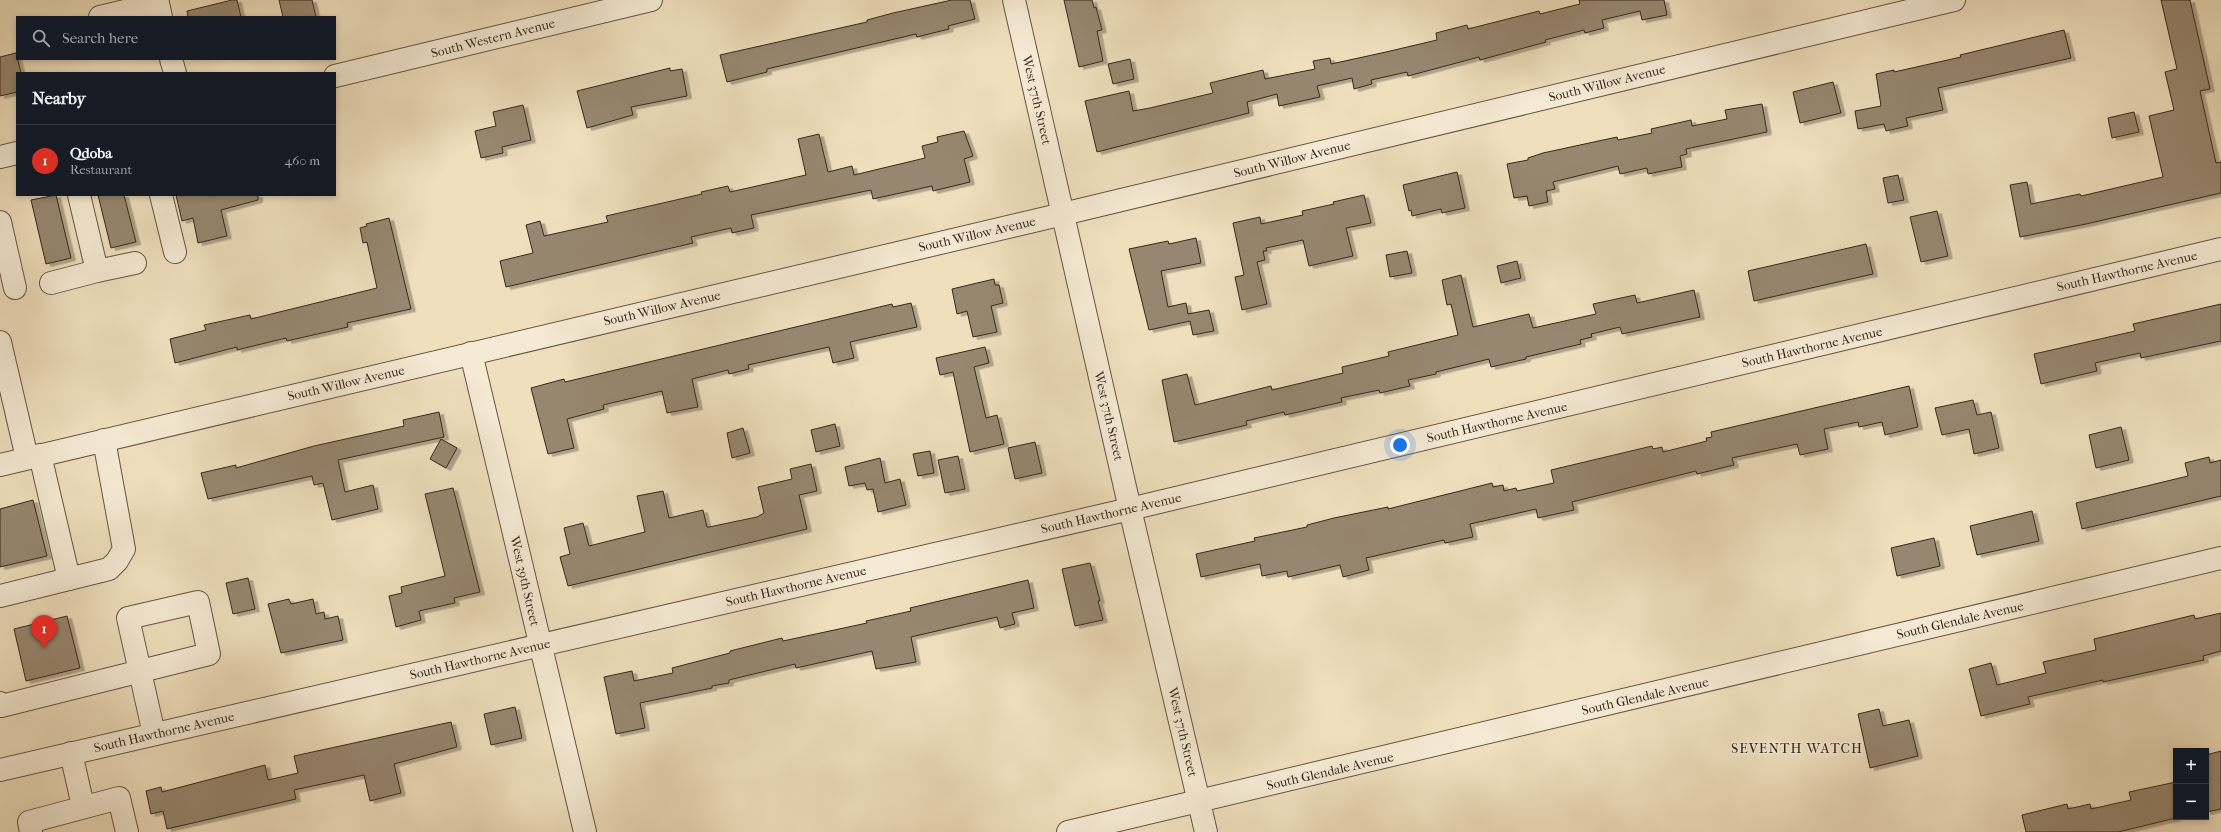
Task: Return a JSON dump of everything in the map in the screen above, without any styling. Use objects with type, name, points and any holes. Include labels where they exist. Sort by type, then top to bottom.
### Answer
[{"type":"street","name":"South Western Avenue","points":[[336,76],[651,0]]},
{"type":"street","name":"West 37th Street","points":[[1014,0],[1130,509],[1206,832]]},
{"type":"street","name":"South Willow Avenue","points":[[0,465],[1063,214],[1954,0]]},
{"type":"street","points":[[106,16],[164,7]]},
{"type":"street","points":[[172,60],[175,72]]},
{"type":"street","points":[[0,157],[16,153]]},
{"type":"street","points":[[79,196],[97,272]]},
{"type":"street","points":[[161,196],[175,252]]},
{"type":"street","points":[[0,222],[15,288]]},
{"type":"street","name":"South Hawthorne Avenue","points":[[0,770],[540,644],[1130,509],[2221,249]]},
{"type":"street","points":[[51,283],[135,263]]},
{"type":"street","points":[[0,342],[6,399],[33,457],[69,579]]},
{"type":"street","name":"West 39th Street","points":[[471,353],[585,832]]},
{"type":"street","points":[[0,596],[109,569],[117,561],[124,550],[104,440]]},
{"type":"street","name":"South Glendale Avenue","points":[[1068,832],[2221,558]]},
{"type":"street","points":[[0,703],[1,706],[140,672],[154,734]]},
{"type":"street","points":[[71,754],[83,806]]},
{"type":"street","points":[[31,832],[29,822],[83,806],[119,798],[127,832]]},
{"type":"building","points":[[237,0],[241,16],[188,16],[187,11]]},
{"type":"building","points":[[279,0],[312,0],[316,16],[283,16]]},
{"type":"building","points":[[952,0],[970,0],[975,19],[948,26],[949,29],[917,37],[916,34],[767,69],[767,72],[727,82],[720,55],[867,22],[867,20],[893,13]]},
{"type":"building","points":[[1064,0],[1092,0],[1094,8],[1096,7],[1102,30],[1097,31],[1103,61],[1079,67]]},
{"type":"building","points":[[1579,0],[1664,0],[1667,15],[1642,20],[1640,11],[1602,20],[1604,28],[1585,33],[1584,30],[1545,40],[1546,42],[1480,60],[1479,57],[1408,76],[1407,72],[1371,80],[1372,84],[1354,89],[1352,78],[1317,86],[1320,97],[1279,106],[1277,94],[1247,102],[1249,113],[1097,152],[1085,101],[1129,91],[1133,111],[1150,108],[1213,93],[1210,83],[1263,70],[1265,79],[1315,69],[1313,61],[1330,58],[1331,64],[1386,52],[1437,40],[1436,33],[1467,25],[1468,29],[1539,11],[1540,14],[1580,4]]},
{"type":"building","points":[[2161,0],[2190,0],[2210,89],[2200,91],[2216,163],[2221,162],[2221,193],[2086,224],[2020,237],[2010,185],[2027,182],[2031,204],[2080,194],[2081,196],[2163,177],[2149,116],[2174,110],[2165,72],[2177,69]]},
{"type":"building","points":[[2064,30],[2071,58],[1938,88],[1943,110],[1906,118],[1908,126],[1886,131],[1884,124],[1858,129],[1855,111],[1881,106],[1876,74],[1894,70],[1894,72],[1961,57],[1960,55]]},
{"type":"building","points":[[16,53],[16,60],[18,60],[21,72],[16,72],[16,92],[0,96],[0,57]]},
{"type":"building","points":[[1130,59],[1134,79],[1113,84],[1108,64]]},
{"type":"building","points":[[670,68],[670,71],[682,69],[687,96],[631,107],[633,115],[587,128],[577,91]]},
{"type":"building","points":[[1833,82],[1841,113],[1800,123],[1793,92]]},
{"type":"building","points":[[1762,104],[1767,132],[1686,149],[1687,154],[1680,156],[1682,167],[1648,174],[1647,168],[1620,174],[1618,166],[1553,182],[1555,189],[1546,191],[1548,202],[1529,206],[1527,196],[1514,198],[1507,164],[1528,160],[1528,158],[1543,153],[1617,137],[1618,140],[1652,133],[1651,129],[1691,120],[1692,126],[1727,119],[1725,110]]},
{"type":"building","points":[[523,105],[531,140],[502,147],[503,153],[481,158],[475,131],[496,126],[493,112]]},
{"type":"building","points":[[2134,112],[2139,132],[2112,138],[2108,118]]},
{"type":"building","points":[[964,131],[973,156],[964,159],[970,182],[933,191],[932,186],[873,199],[871,190],[751,215],[754,228],[732,233],[731,228],[691,237],[693,243],[506,287],[500,261],[533,253],[526,225],[540,221],[544,236],[608,222],[606,216],[702,194],[701,192],[728,186],[730,192],[806,175],[798,139],[819,134],[828,172],[852,166],[854,175],[925,158],[922,146],[938,142],[937,137]]},
{"type":"building","points":[[1457,172],[1465,208],[1442,213],[1441,209],[1412,216],[1411,210],[1409,211],[1403,185]]},
{"type":"building","points":[[1898,175],[1904,200],[1888,203],[1883,178]]},
{"type":"building","points":[[1364,195],[1371,223],[1346,228],[1353,256],[1309,266],[1303,240],[1266,248],[1267,251],[1263,251],[1265,260],[1257,262],[1267,304],[1242,310],[1235,277],[1244,275],[1233,223],[1260,217],[1261,224],[1303,215],[1302,211],[1334,204],[1333,202]]},
{"type":"building","points":[[56,196],[71,258],[46,264],[31,200]]},
{"type":"building","points":[[98,196],[124,196],[136,242],[111,248]]},
{"type":"building","points":[[176,196],[258,196],[258,200],[221,210],[227,236],[198,243],[193,218],[182,221]]},
{"type":"building","points":[[1937,211],[1948,256],[1921,262],[1910,217]]},
{"type":"building","points":[[389,218],[411,309],[347,323],[348,327],[287,341],[286,338],[237,350],[237,347],[175,363],[170,339],[206,330],[204,325],[250,315],[251,319],[377,288],[367,242],[363,243],[360,228],[367,226],[366,224]]},
{"type":"building","points":[[1196,238],[1201,263],[1161,271],[1168,307],[1186,303],[1188,314],[1209,310],[1214,331],[1193,335],[1190,321],[1149,330],[1129,249],[1168,241],[1169,244]]},
{"type":"building","points":[[1866,244],[1873,274],[1754,301],[1748,271]]},
{"type":"building","points":[[1407,251],[1412,273],[1390,277],[1386,255]]},
{"type":"building","points":[[1517,261],[1521,278],[1501,283],[1497,266]]},
{"type":"building","points":[[1461,275],[1473,327],[1529,314],[1533,328],[1596,314],[1593,304],[1635,295],[1637,303],[1694,290],[1700,317],[1622,334],[1620,327],[1591,334],[1592,337],[1580,340],[1581,344],[1526,357],[1526,359],[1491,367],[1489,359],[1436,372],[1436,374],[1408,380],[1410,386],[1380,393],[1379,390],[1341,398],[1342,402],[1285,415],[1284,412],[1246,421],[1247,425],[1174,442],[1162,380],[1187,374],[1195,405],[1271,386],[1272,390],[1343,373],[1342,367],[1389,356],[1388,352],[1458,335],[1451,304],[1447,305],[1442,280]]},
{"type":"building","points":[[994,279],[995,285],[999,285],[1003,303],[991,306],[997,332],[973,337],[967,311],[957,314],[952,289]]},
{"type":"building","points":[[911,303],[917,327],[850,342],[854,358],[833,363],[829,347],[748,365],[749,369],[729,374],[728,370],[692,379],[698,407],[667,413],[662,391],[603,405],[604,409],[567,419],[574,448],[548,454],[531,388],[564,379],[565,382],[892,304],[893,307]]},
{"type":"building","points":[[2221,304],[2221,341],[2141,358],[2140,353],[2095,363],[2097,371],[2041,384],[2034,354],[2135,331],[2133,324]]},
{"type":"building","points":[[985,347],[989,363],[974,367],[986,418],[997,415],[1004,444],[970,452],[953,372],[940,375],[936,358]]},
{"type":"building","points":[[1909,386],[1918,427],[1885,435],[1882,422],[1859,427],[1858,422],[1824,429],[1828,449],[1800,455],[1797,444],[1732,458],[1734,465],[1697,474],[1696,471],[1572,502],[1574,510],[1538,518],[1536,509],[1470,524],[1473,537],[1445,543],[1444,540],[1366,558],[1369,570],[1343,577],[1340,565],[1288,577],[1287,571],[1262,576],[1260,564],[1201,577],[1196,554],[1255,541],[1254,538],[1307,527],[1307,525],[1334,518],[1388,507],[1388,509],[1492,483],[1493,487],[1503,485],[1504,491],[1516,488],[1517,491],[1554,483],[1551,470],[1652,446],[1653,449],[1662,447],[1663,452],[1707,441],[1706,438],[1712,437],[1711,432]]},
{"type":"building","points":[[1973,400],[1977,415],[1991,412],[1999,448],[1974,454],[1969,429],[1942,435],[1935,408]]},
{"type":"building","points":[[439,412],[444,437],[338,460],[345,492],[373,485],[378,509],[332,520],[323,483],[314,485],[312,476],[208,499],[201,473],[236,465],[236,468],[314,446],[404,426],[403,420]]},
{"type":"building","points":[[835,424],[840,446],[816,452],[811,430]]},
{"type":"building","points":[[2121,427],[2129,460],[2096,468],[2089,435]]},
{"type":"building","points":[[743,428],[750,453],[732,458],[727,433]]},
{"type":"building","points":[[441,439],[457,448],[446,468],[430,459]]},
{"type":"building","points":[[1035,442],[1042,473],[1015,479],[1008,448]]},
{"type":"building","points":[[930,451],[934,473],[918,476],[913,454]]},
{"type":"building","points":[[958,456],[965,489],[945,493],[938,460]]},
{"type":"building","points":[[2209,457],[2210,463],[2221,460],[2221,496],[2082,529],[2076,503],[2188,476],[2185,463]]},
{"type":"building","points":[[880,458],[885,483],[900,479],[906,505],[878,512],[873,489],[867,490],[865,483],[849,486],[845,467]]},
{"type":"building","points":[[811,464],[817,491],[799,495],[807,529],[568,586],[560,557],[570,554],[564,528],[583,523],[589,546],[645,532],[637,496],[663,491],[669,518],[703,510],[707,527],[709,527],[757,517],[764,513],[758,487],[792,479],[790,469]]},
{"type":"building","points":[[453,488],[480,592],[454,598],[455,603],[419,611],[421,620],[396,627],[389,596],[402,593],[401,587],[445,576],[425,494]]},
{"type":"building","points":[[33,500],[47,556],[0,567],[0,509]]},
{"type":"building","points":[[2032,511],[2039,541],[1977,555],[1970,526]]},
{"type":"building","points":[[1934,538],[1940,566],[1897,576],[1891,548]]},
{"type":"building","points":[[1090,563],[1100,601],[1098,601],[1103,620],[1075,626],[1062,569]]},
{"type":"building","points":[[248,578],[255,609],[233,614],[226,583]]},
{"type":"building","points":[[1028,580],[1034,608],[1012,613],[1015,624],[1000,628],[997,617],[911,637],[916,662],[876,669],[872,651],[796,668],[795,664],[729,680],[729,683],[712,686],[712,688],[640,703],[645,728],[616,734],[604,677],[632,671],[634,681],[673,673],[672,668],[730,653],[730,651],[782,638],[783,641],[867,623],[866,621],[911,611],[910,608]]},
{"type":"building","points":[[289,599],[291,604],[313,599],[316,614],[324,612],[325,619],[338,616],[343,640],[281,653],[268,604]]},
{"type":"building","points":[[2221,613],[2221,651],[2203,656],[2204,660],[2103,682],[2103,680],[2028,697],[2030,704],[1981,716],[1969,669],[1991,663],[1997,685],[2046,673],[2043,662],[2096,650],[2094,639],[2194,615],[2195,619]]},
{"type":"building","points":[[67,616],[80,668],[26,681],[14,629]]},
{"type":"building","points":[[515,707],[522,738],[491,745],[484,714]]},
{"type":"building","points":[[1879,709],[1883,726],[1909,720],[1918,756],[1870,768],[1858,714]]},
{"type":"building","points":[[451,722],[457,747],[394,764],[401,793],[370,801],[364,775],[294,790],[296,799],[167,829],[163,811],[151,814],[146,791],[161,787],[162,792],[265,765],[268,780],[298,773],[294,756]]},
{"type":"building","points":[[2221,751],[2221,809],[2209,811],[2209,784],[2209,754]]},
{"type":"building","points":[[2173,783],[2173,819],[2118,832],[2026,832],[2022,815],[2067,804],[2068,809],[2090,804],[2091,809],[2131,800],[2129,792]]},
{"type":"place","name":"Qdoba","points":[[44,648]]},
{"type":"district","name":"SEVENTH WATCH","points":[[1797,748]]}]
